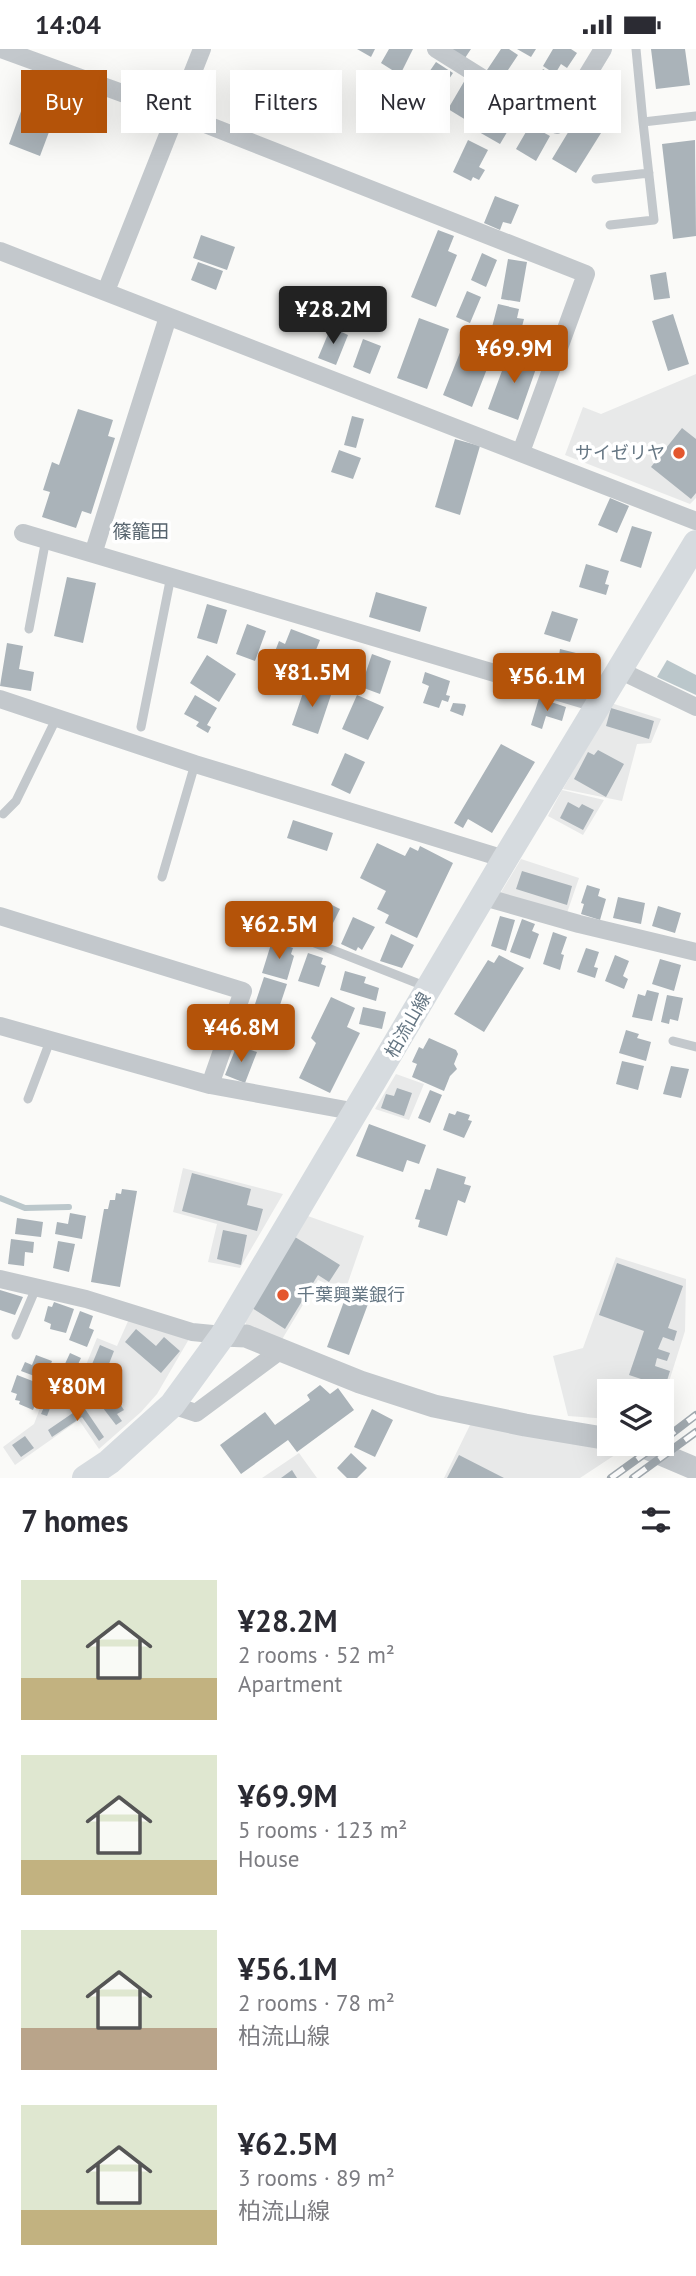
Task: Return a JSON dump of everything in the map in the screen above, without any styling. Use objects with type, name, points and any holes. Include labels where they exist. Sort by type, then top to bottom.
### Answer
[{"type":"main road","name":"柏流山線","points":[[85,1478],[109,1462],[172,1405],[223,1335],[696,543]]},
{"type":"street","points":[[1,49],[121,93]]},
{"type":"street","points":[[194,70],[202,49]]},
{"type":"street","points":[[436,49],[557,125],[603,49]]},
{"type":"street","points":[[216,128],[586,274],[521,452]]},
{"type":"street","points":[[106,291],[169,133]]},
{"type":"street","points":[[0,251],[696,521]]},
{"type":"street","points":[[93,554],[168,317]]},
{"type":"street","points":[[23,533],[599,704]]},
{"type":"street","points":[[619,670],[696,707]]},
{"type":"street","points":[[0,699],[195,764],[505,859]]},
{"type":"street","points":[[484,897],[696,953]]},
{"type":"street","points":[[0,916],[243,991],[210,1085]]},
{"type":"street","points":[[0,1026],[210,1085],[357,1112]]},
{"type":"street","points":[[0,1279],[86,1299],[192,1332],[246,1336],[360,1381],[434,1406],[597,1437]]},
{"type":"street","points":[[172,1405],[196,1413],[281,1350]]},
{"type":"street","points":[[671,1456],[693,1464]]},
{"type":"lane","points":[[610,225],[654,220],[636,49]]},
{"type":"lane","points":[[643,122],[696,116]]},
{"type":"lane","points":[[596,179],[649,173]]},
{"type":"lane","points":[[29,629],[46,539]]},
{"type":"lane","points":[[141,727],[171,576]]},
{"type":"lane","points":[[3,814],[16,801],[57,717]]},
{"type":"lane","points":[[162,877],[195,764]]},
{"type":"lane","points":[[269,925],[429,988]]},
{"type":"lane","points":[[27,1099],[50,1041]]},
{"type":"lane","points":[[673,1041],[696,1047]]},
{"type":"lane","points":[[16,1335],[36,1288]]},
{"type":"shaded area","points":[[696,374],[696,498],[690,504],[565,455],[583,407],[601,414]]},
{"type":"shaded area","points":[[667,660],[696,675],[696,695],[657,677]]},
{"type":"shaded area","points":[[611,703],[661,719],[651,743],[637,744],[622,801],[563,789]]},
{"type":"shaded area","points":[[562,790],[604,800],[583,835],[548,816]]},
{"type":"shaded area","points":[[521,859],[579,878],[567,913],[500,894]]},
{"type":"shaded area","points":[[396,1074],[424,1084],[409,1120],[375,1109]]},
{"type":"shaded area","points":[[183,1168],[283,1194],[240,1268],[208,1262],[217,1224],[173,1212]]},
{"type":"shaded area","points":[[305,1215],[364,1236],[345,1291],[318,1280],[281,1341],[247,1327],[242,1314]]},
{"type":"shaded area","points":[[616,1257],[686,1279],[685,1331],[670,1379],[597,1379],[597,1418],[568,1416],[553,1356],[583,1348]]},
{"type":"shaded area","points":[[129,1319],[189,1339],[157,1394],[99,1449],[79,1420],[15,1465],[3,1447],[34,1424],[48,1387],[73,1397],[97,1338],[117,1346]]},
{"type":"shaded area","points":[[471,1423],[597,1444],[597,1456],[613,1456],[580,1478],[444,1478]]},
{"type":"shaded area","points":[[299,1453],[317,1478],[262,1478]]},
{"type":"building","points":[[357,49],[375,49],[371,57]]},
{"type":"building","points":[[389,49],[413,49],[402,70],[392,70],[381,63]]},
{"type":"building","points":[[450,49],[471,49],[465,58]]},
{"type":"building","points":[[501,49],[509,49],[518,55],[508,70],[487,70]]},
{"type":"building","points":[[517,49],[536,49],[531,57]]},
{"type":"building","points":[[553,49],[571,49],[577,53],[567,68],[561,64],[557,70],[549,70],[543,66]]},
{"type":"building","points":[[651,49],[685,49],[690,85],[656,89]]},
{"type":"building","points":[[436,62],[448,70],[430,70]]},
{"type":"building","points":[[464,82],[464,119],[450,110]]},
{"type":"building","points":[[21,111],[21,133],[49,133],[40,156],[9,144]]},
{"type":"building","points":[[481,133],[507,133],[500,144]]},
{"type":"building","points":[[525,133],[545,133],[550,136],[536,161],[516,149]]},
{"type":"building","points":[[568,133],[601,133],[576,173],[552,159]]},
{"type":"building","points":[[468,140],[488,150],[479,167],[485,170],[479,180],[473,177],[471,181],[453,172]]},
{"type":"building","points":[[695,140],[696,236],[673,239],[662,144]]},
{"type":"building","points":[[495,196],[519,205],[511,224],[503,222],[500,230],[484,223]]},
{"type":"building","points":[[438,230],[454,236],[448,251],[457,255],[436,307],[411,297]]},
{"type":"building","points":[[201,235],[235,247],[227,270],[193,258]]},
{"type":"building","points":[[482,253],[497,260],[486,287],[471,280]]},
{"type":"building","points":[[508,259],[527,262],[520,302],[501,299]]},
{"type":"building","points":[[198,262],[223,271],[216,290],[191,280]]},
{"type":"building","points":[[666,272],[670,298],[654,300],[650,275]]},
{"type":"building","points":[[467,291],[481,297],[470,323],[456,317]]},
{"type":"building","points":[[498,304],[519,309],[517,318],[524,319],[519,338],[491,331]]},
{"type":"building","points":[[673,314],[689,364],[668,371],[652,321]]},
{"type":"building","points":[[419,318],[449,329],[427,389],[397,378]]},
{"type":"building","points":[[331,327],[348,335],[336,365],[318,358]]},
{"type":"building","points":[[467,335],[496,346],[472,407],[443,395]]},
{"type":"building","points":[[363,339],[381,346],[370,374],[353,367]]},
{"type":"building","points":[[510,349],[539,360],[518,420],[488,409]]},
{"type":"building","points":[[78,409],[113,420],[108,436],[115,438],[91,514],[82,511],[76,528],[42,517],[50,492],[43,490],[52,462],[59,465]]},
{"type":"building","points":[[352,416],[364,419],[356,448],[344,445]]},
{"type":"building","name":"サイゼリヤ","points":[[682,428],[696,439],[696,493],[691,499],[651,467]]},
{"type":"building","points":[[455,439],[480,446],[460,515],[435,507]]},
{"type":"building","points":[[339,450],[361,458],[353,479],[331,472]]},
{"type":"building","points":[[610,498],[629,506],[617,533],[598,525]]},
{"type":"building","points":[[632,526],[652,532],[641,568],[620,561]]},
{"type":"building","points":[[586,564],[609,571],[605,584],[609,585],[606,595],[579,587]]},
{"type":"building","points":[[67,577],[96,583],[83,643],[54,636]]},
{"type":"building","points":[[376,592],[427,607],[420,632],[369,617]]},
{"type":"building","points":[[207,604],[227,610],[217,644],[197,638]]},
{"type":"building","points":[[552,611],[578,619],[570,642],[544,634]]},
{"type":"building","points":[[247,624],[266,631],[255,661],[236,654]]},
{"type":"building","points":[[291,629],[320,640],[312,660],[306,657],[300,673],[271,662],[279,641],[285,644]]},
{"type":"building","points":[[7,643],[23,646],[19,669],[34,672],[31,691],[0,686]]},
{"type":"building","points":[[560,649],[596,658],[590,679],[584,678],[582,684],[567,680],[571,665],[558,662]]},
{"type":"building","points":[[372,654],[391,661],[380,694],[361,687]]},
{"type":"building","points":[[207,655],[236,674],[219,702],[190,683]]},
{"type":"building","points":[[425,672],[450,681],[446,695],[450,696],[448,702],[442,700],[439,708],[423,703],[429,686],[422,683]]},
{"type":"building","points":[[306,684],[332,692],[318,734],[292,725]]},
{"type":"building","points":[[195,695],[217,708],[207,725],[211,727],[208,733],[196,726],[199,722],[184,714]]},
{"type":"building","points":[[357,695],[384,707],[368,740],[342,729]]},
{"type":"building","points":[[539,698],[566,707],[562,721],[546,716],[542,729],[531,725]]},
{"type":"building","points":[[453,703],[465,704],[463,716],[450,711]]},
{"type":"building","points":[[611,708],[654,721],[649,739],[606,726]]},
{"type":"building","points":[[501,744],[535,762],[492,833],[468,819],[463,828],[454,823]]},
{"type":"building","points":[[598,750],[624,764],[606,797],[574,779],[588,752],[594,755]]},
{"type":"building","points":[[345,753],[365,762],[350,794],[331,785]]},
{"type":"building","points":[[568,802],[579,808],[582,804],[594,810],[583,830],[560,818]]},
{"type":"building","points":[[293,820],[333,833],[327,851],[287,838]]},
{"type":"building","points":[[377,843],[405,856],[410,847],[418,851],[420,846],[453,863],[417,938],[385,923],[389,915],[377,909],[386,891],[360,878]]},
{"type":"building","points":[[522,871],[572,886],[567,905],[516,889]]},
{"type":"building","points":[[587,885],[600,889],[598,896],[606,899],[600,920],[581,914],[584,904],[581,903]]},
{"type":"building","points":[[618,897],[645,903],[641,924],[613,918]]},
{"type":"building","points":[[324,901],[340,909],[326,937],[313,931],[315,925],[312,924],[319,906],[321,907]]},
{"type":"building","points":[[658,906],[681,913],[675,933],[652,926]]},
{"type":"building","points":[[500,916],[515,920],[506,951],[491,946]]},
{"type":"building","points":[[353,917],[375,927],[362,950],[358,947],[356,951],[341,944]]},
{"type":"building","points":[[522,919],[535,924],[532,931],[539,934],[530,959],[510,952]]},
{"type":"building","points":[[553,932],[567,937],[561,954],[564,955],[560,970],[543,964]]},
{"type":"building","points":[[391,934],[414,945],[402,968],[380,961]]},
{"type":"building","points":[[272,941],[293,948],[291,954],[294,956],[287,980],[262,973]]},
{"type":"building","points":[[586,948],[599,952],[594,967],[598,968],[595,978],[577,972]]},
{"type":"building","points":[[308,953],[323,958],[321,964],[326,966],[319,987],[298,981]]},
{"type":"building","points":[[499,955],[524,968],[484,1032],[454,1014],[488,960],[494,963]]},
{"type":"building","points":[[615,955],[629,961],[623,976],[628,979],[624,989],[605,981]]},
{"type":"building","points":[[660,959],[681,965],[674,991],[652,984]]},
{"type":"building","points":[[345,971],[366,977],[364,983],[379,988],[376,1001],[340,990]]},
{"type":"building","points":[[264,977],[287,984],[277,1014],[254,1007]]},
{"type":"building","points":[[647,990],[659,993],[652,1021],[632,1017],[638,994],[645,996]]},
{"type":"building","points":[[667,995],[683,998],[678,1021],[670,1019],[669,1024],[661,1022]]},
{"type":"building","points":[[331,997],[355,1008],[347,1027],[360,1033],[330,1093],[299,1078],[316,1043],[311,1038]]},
{"type":"building","points":[[363,1007],[386,1012],[382,1029],[359,1024]]},
{"type":"building","points":[[258,1011],[276,1017],[265,1050],[247,1045],[248,1040],[239,1037],[247,1013],[257,1016]]},
{"type":"building","points":[[626,1030],[639,1034],[637,1038],[651,1042],[646,1061],[619,1053]]},
{"type":"building","points":[[429,1038],[456,1050],[458,1054],[454,1064],[457,1069],[450,1076],[444,1091],[412,1077],[417,1064],[412,1062],[419,1047],[423,1049]]},
{"type":"building","points":[[237,1045],[257,1052],[245,1083],[225,1075]]},
{"type":"building","points":[[622,1061],[644,1066],[638,1090],[616,1084]]},
{"type":"building","points":[[671,1066],[689,1069],[681,1098],[663,1094]]},
{"type":"building","points":[[397,1088],[412,1093],[404,1116],[381,1108],[386,1094],[394,1096]]},
{"type":"building","points":[[430,1090],[442,1095],[430,1123],[418,1118]]},
{"type":"building","points":[[457,1111],[470,1115],[468,1120],[472,1121],[464,1138],[443,1130],[449,1113],[455,1115]]},
{"type":"building","points":[[369,1124],[426,1145],[419,1164],[407,1160],[403,1172],[356,1156]]},
{"type":"building","points":[[437,1168],[466,1177],[464,1184],[471,1186],[465,1203],[458,1200],[447,1236],[418,1227],[420,1220],[415,1219],[425,1189],[430,1190]]},
{"type":"building","points":[[192,1173],[251,1189],[247,1205],[263,1209],[257,1231],[182,1211]]},
{"type":"building","points":[[122,1189],[137,1191],[120,1287],[91,1282],[104,1209],[108,1209],[110,1200],[115,1200],[116,1193],[121,1194]]},
{"type":"building","points":[[70,1213],[86,1216],[82,1239],[55,1234],[57,1222],[68,1224]]},
{"type":"building","points":[[17,1218],[43,1222],[41,1237],[15,1234]]},
{"type":"building","points":[[223,1230],[247,1235],[241,1265],[217,1259]]},
{"type":"building","name":"千葉興業銀行","points":[[295,1237],[340,1265],[329,1282],[318,1275],[285,1329],[252,1308]]},
{"type":"building","points":[[11,1239],[34,1242],[33,1253],[25,1252],[24,1266],[8,1264]]},
{"type":"building","points":[[58,1241],[75,1244],[69,1272],[53,1268]]},
{"type":"building","points":[[617,1263],[683,1286],[668,1328],[677,1331],[674,1341],[663,1337],[658,1349],[670,1353],[667,1361],[657,1358],[655,1366],[670,1371],[668,1379],[641,1379],[629,1375],[644,1331],[599,1315]]},
{"type":"building","points":[[0,1290],[23,1297],[15,1315],[0,1310]]},
{"type":"building","points":[[346,1296],[368,1304],[349,1355],[327,1347]]},
{"type":"building","points":[[54,1302],[74,1309],[66,1333],[50,1329],[51,1324],[44,1321],[48,1306],[52,1307]]},
{"type":"building","points":[[80,1311],[93,1316],[89,1328],[94,1330],[87,1347],[69,1340]]},
{"type":"building","points":[[136,1329],[156,1346],[164,1337],[180,1351],[161,1373],[125,1342]]},
{"type":"building","points":[[100,1345],[114,1351],[98,1392],[83,1386]]},
{"type":"building","points":[[70,1353],[81,1358],[72,1377],[77,1379],[73,1388],[54,1379]]},
{"type":"building","points":[[36,1355],[52,1361],[45,1380],[21,1371],[25,1362],[32,1365]]},
{"type":"building","points":[[17,1375],[43,1385],[33,1410],[19,1404],[20,1401],[15,1400],[17,1394],[11,1392]]},
{"type":"building","points":[[320,1385],[330,1394],[338,1388],[354,1410],[297,1452],[288,1440],[241,1474],[220,1445],[265,1412],[275,1425],[310,1400],[307,1395]]},
{"type":"building","points":[[51,1391],[67,1397],[64,1403],[54,1398],[47,1416],[41,1414]]},
{"type":"building","points":[[116,1398],[124,1410],[117,1414],[122,1421],[116,1425],[103,1408]]},
{"type":"building","points":[[83,1406],[104,1437],[99,1441],[82,1417],[52,1437],[48,1430]]},
{"type":"building","points":[[372,1409],[393,1420],[375,1457],[354,1447]]},
{"type":"building","points":[[25,1436],[34,1448],[21,1457],[12,1445]]},
{"type":"building","points":[[351,1453],[367,1468],[357,1478],[347,1478],[337,1468]]},
{"type":"building","points":[[459,1455],[504,1478],[447,1478]]},
{"type":"building","points":[[292,1470],[297,1478],[281,1478]]},
{"type":"waterway","points":[[0,1198],[25,1208],[69,1207]]},
{"type":"railway","points":[[674,1432],[696,1415]]},
{"type":"railway","points":[[633,1478],[696,1432]]},
{"type":"railway","points":[[611,1478],[641,1456]]},
{"type":"place","name":"サイゼリヤ","points":[[679,453]]},
{"type":"place","name":"千葉興業銀行","points":[[283,1295]]},
{"type":"district","name":"篠籠田","points":[[141,531]]}]
